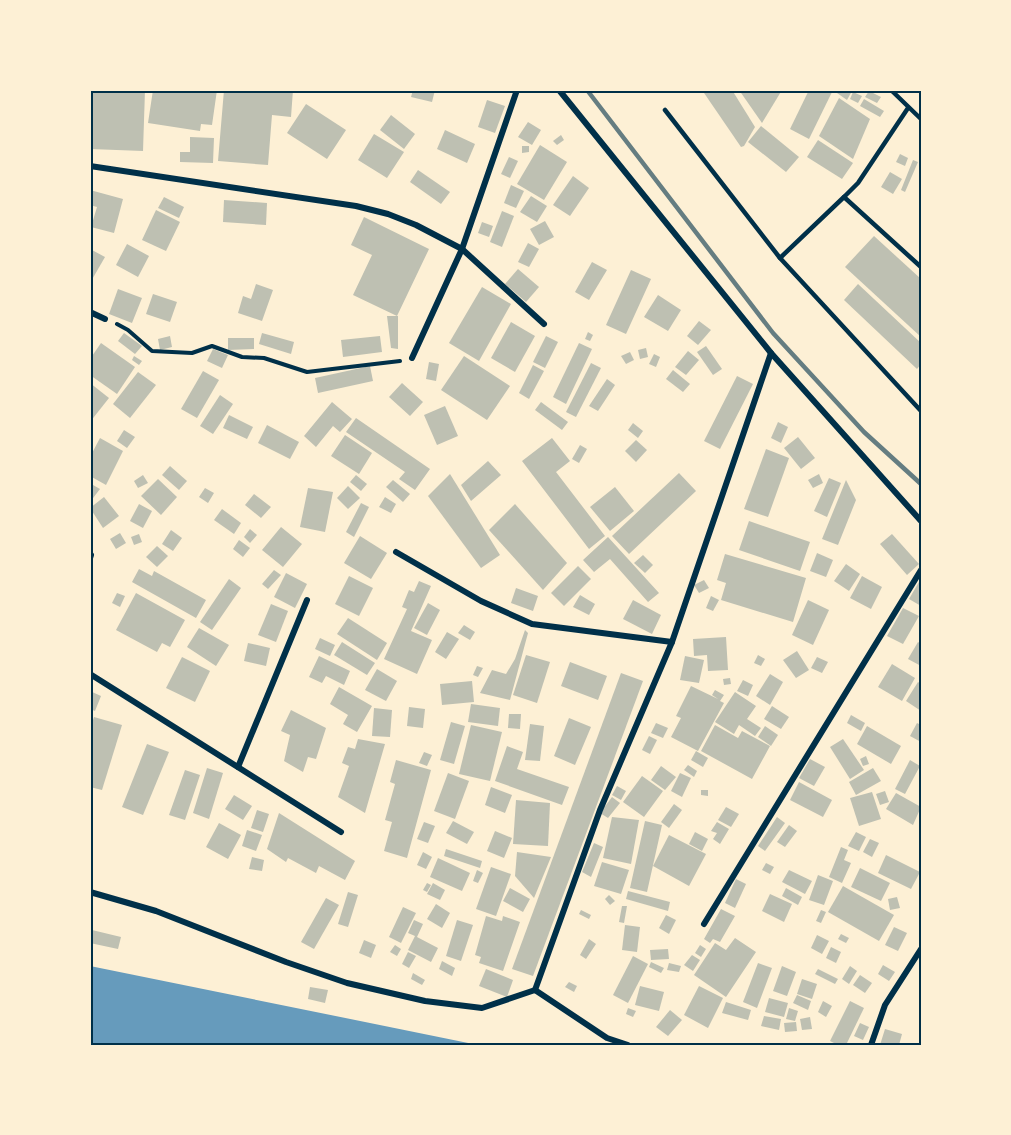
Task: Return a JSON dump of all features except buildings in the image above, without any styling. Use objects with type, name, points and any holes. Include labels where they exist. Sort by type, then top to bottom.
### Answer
[{"type":"street","points":[[412,358],[462,249],[517,90]]},
{"type":"street","points":[[559,90],[771,353],[921,521]]},
{"type":"street","points":[[90,166],[356,206],[416,225],[462,249],[544,324]]},
{"type":"street","points":[[90,312],[105,319]]},
{"type":"street","points":[[535,990],[600,810],[672,642],[771,353]]},
{"type":"street","points":[[396,552],[481,601],[532,624],[672,642]]},
{"type":"street","points":[[704,924],[921,570]]},
{"type":"street","points":[[238,767],[307,600]]},
{"type":"street","points":[[90,674],[341,832]]},
{"type":"street","points":[[90,891],[156,911],[286,962],[347,983],[425,1001],[482,1008],[535,990]]},
{"type":"street","points":[[871,1045],[885,1005],[921,949]]},
{"type":"street","points":[[535,990],[608,1038],[628,1045]]},
{"type":"lane","points":[[891,90],[921,119]]},
{"type":"lane","points":[[780,258],[858,183],[908,108]]},
{"type":"lane","points":[[665,110],[780,258],[921,411]]},
{"type":"lane","points":[[844,197],[921,267]]},
{"type":"path","points":[[105,319],[128,330],[152,351],[192,353],[212,346],[242,357],[264,358],[307,372],[390,363],[412,358]]},
{"type":"water","points":[[90,966],[478,1045],[90,1045]]},
{"type":"railway","points":[[587,90],[773,333],[864,432],[921,484]]}]
